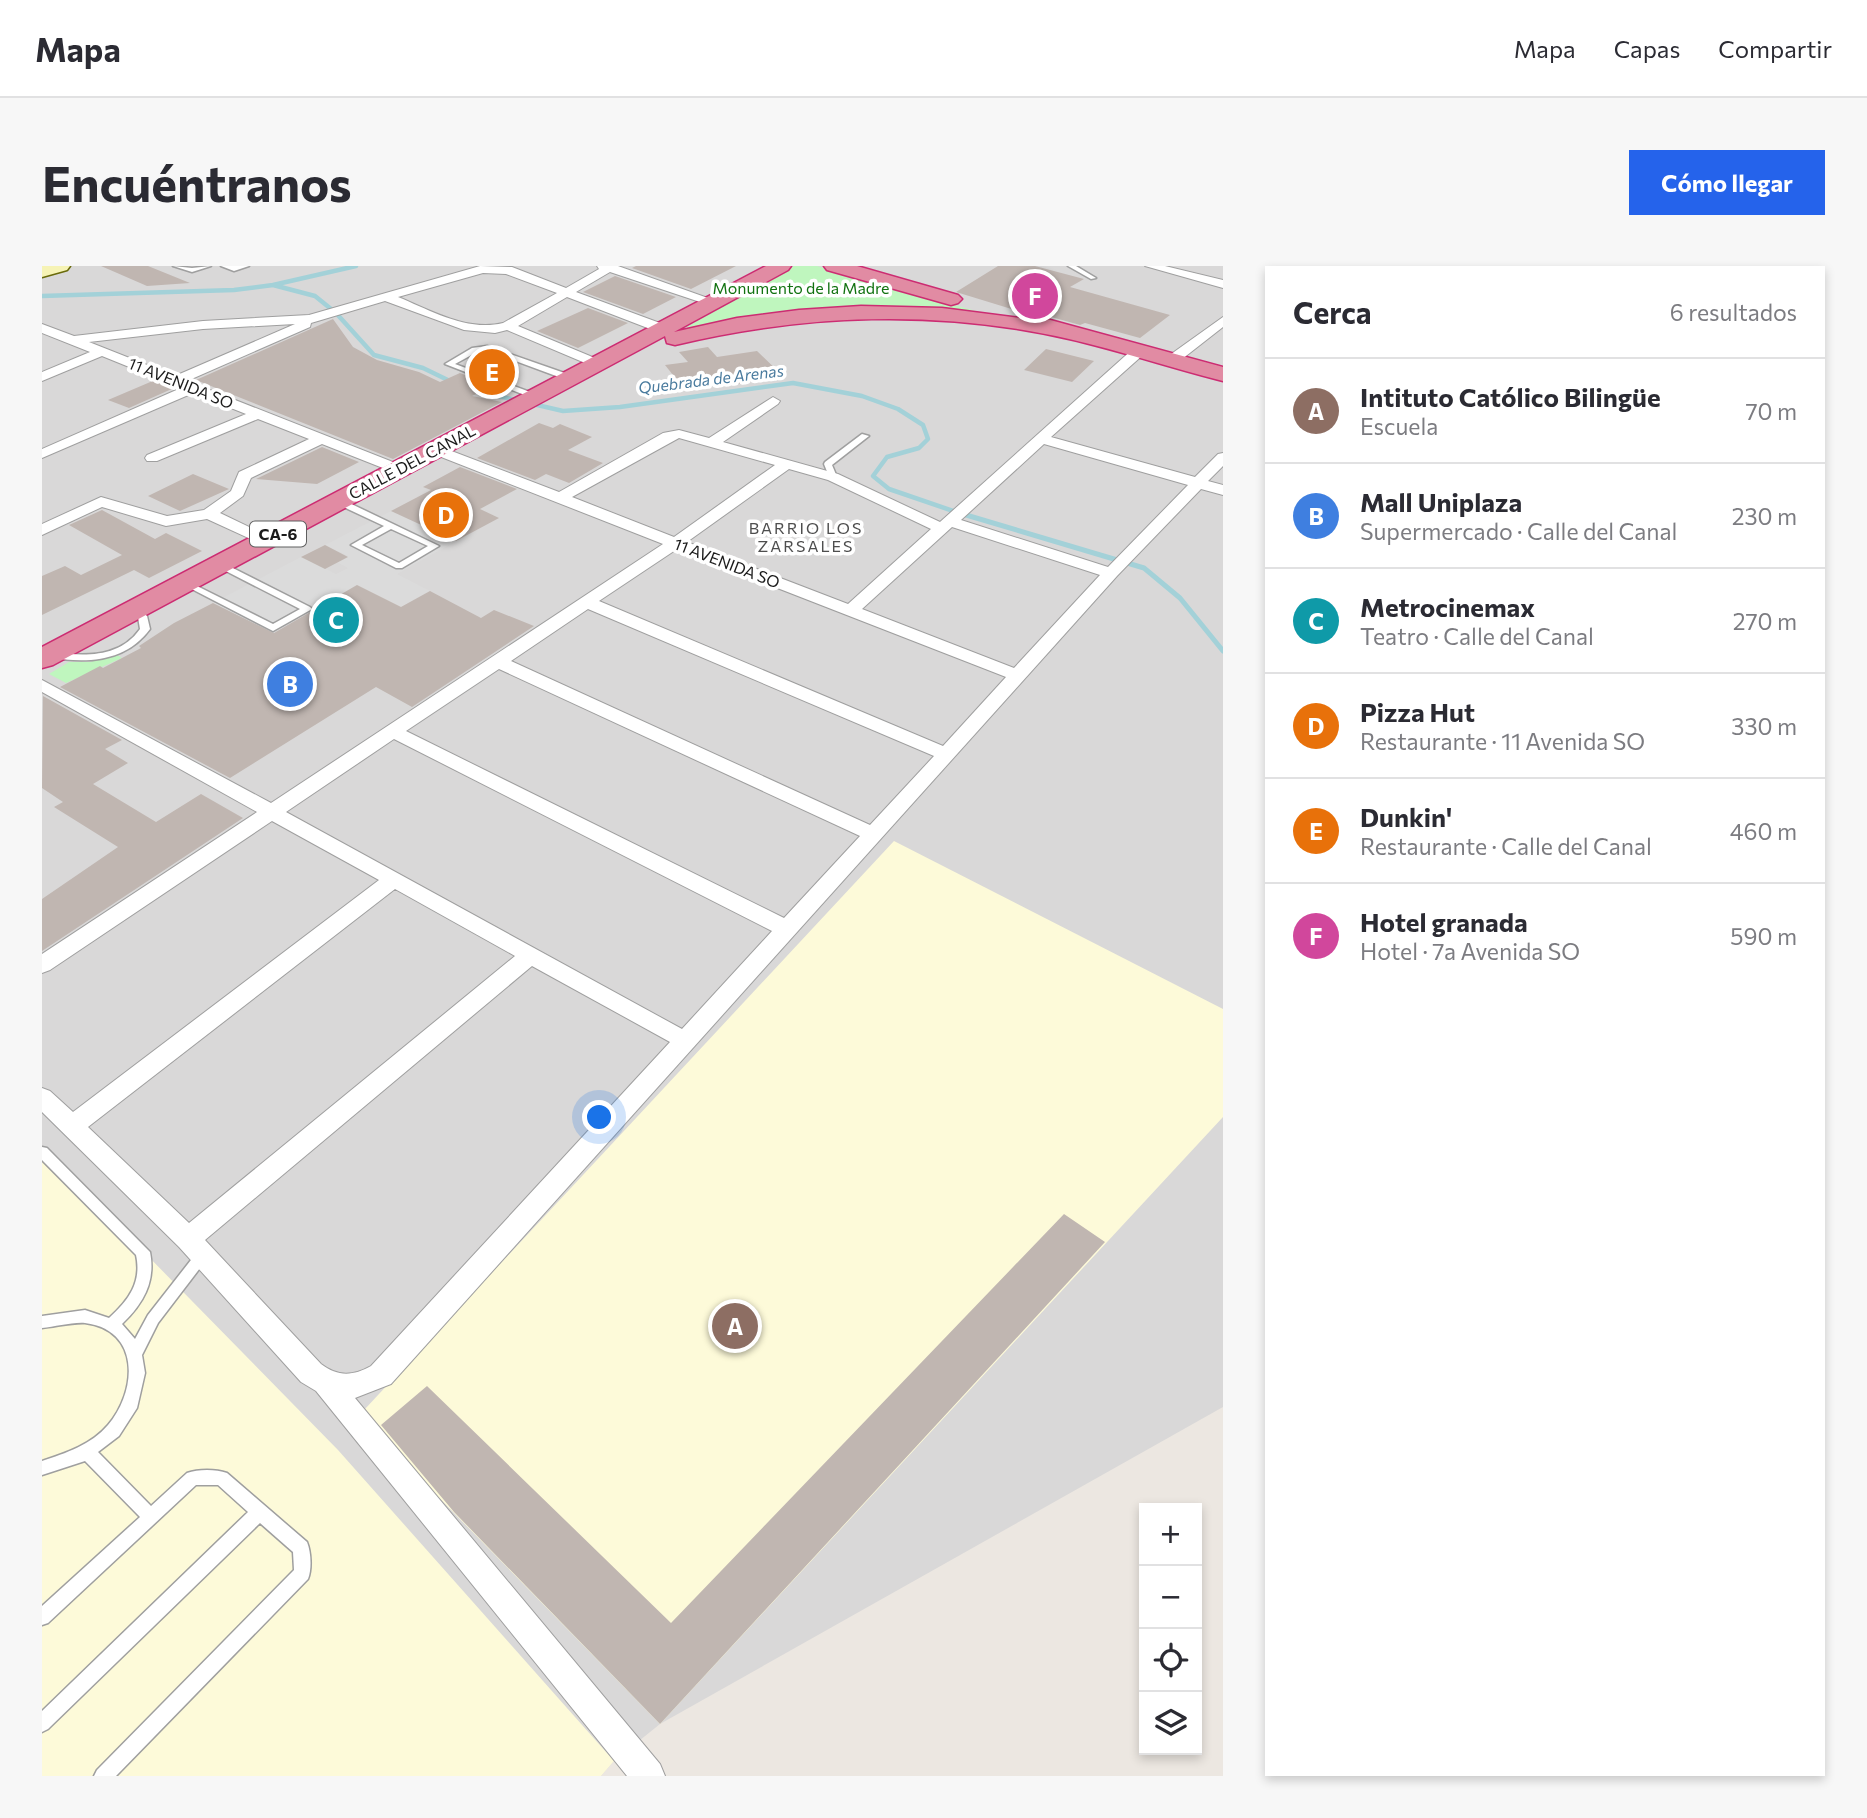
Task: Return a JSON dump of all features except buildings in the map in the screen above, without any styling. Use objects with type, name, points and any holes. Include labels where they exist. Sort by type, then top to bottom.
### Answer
[{"type":"highway","name":"CALLE DEL CANAL","points":[[47,657],[781,266]]},
{"type":"highway","points":[[834,266],[1223,374]]},
{"type":"highway","points":[[601,361],[690,334],[743,322],[806,314],[927,313],[1068,332]]},
{"type":"main road","points":[[42,272],[61,266]]},
{"type":"street","points":[[1151,266],[1223,285]]},
{"type":"street","points":[[1196,266],[1223,273]]},
{"type":"street","points":[[388,298],[475,330],[493,331],[508,326],[608,267],[713,302]]},
{"type":"street","points":[[74,340],[204,326],[310,319],[482,269],[508,270],[663,329]]},
{"type":"street","points":[[175,381],[302,327],[310,319]]},
{"type":"street","points":[[1172,360],[1223,321]]},
{"type":"street","points":[[508,326],[601,361]]},
{"type":"street","name":"11 AVENIDA SO","points":[[42,328],[398,469]]},
{"type":"street","points":[[850,611],[1139,351]]},
{"type":"street","points":[[42,377],[103,352]]},
{"type":"street","points":[[42,454],[192,388]]},
{"type":"street","points":[[711,443],[773,401]]},
{"type":"street","points":[[152,458],[257,414]]},
{"type":"street","points":[[42,432],[64,444]]},
{"type":"street","points":[[560,498],[668,436],[679,434],[833,477],[953,518],[1118,566]]},
{"type":"street","points":[[42,530],[101,502],[166,521],[209,514],[238,493],[244,475],[321,439]]},
{"type":"street","points":[[1041,439],[1223,490]]},
{"type":"street","name":"11 AVENIDA SO","points":[[436,450],[1018,676]]},
{"type":"street","points":[[327,1385],[349,1387],[371,1381],[381,1375],[1118,566],[1223,457]]},
{"type":"street","points":[[42,965],[675,543],[785,465]]},
{"type":"street","points":[[209,514],[266,541]]},
{"type":"street","points":[[586,602],[946,754]]},
{"type":"street","points":[[497,661],[874,835]]},
{"type":"street","points":[[42,685],[686,1041]]},
{"type":"street","points":[[392,732],[788,929]]},
{"type":"street","points":[[72,1126],[393,880]]},
{"type":"street","points":[[196,1247],[530,956]]},
{"type":"street","points":[[42,1097],[196,1247],[311,1373],[327,1385],[648,1776]]},
{"type":"lane","points":[[176,266],[192,270],[208,266]]},
{"type":"lane","points":[[224,266],[246,266]]},
{"type":"lane","points":[[1071,266],[1093,278]]},
{"type":"lane","points":[[526,401],[449,364],[475,350],[487,348],[570,378]]},
{"type":"lane","points":[[833,477],[828,464],[865,436]]},
{"type":"lane","points":[[338,502],[435,546],[399,566],[355,545],[390,526]]},
{"type":"lane","points":[[186,584],[273,628],[307,609],[221,565]]},
{"type":"lane","points":[[42,1152],[143,1252],[147,1265],[142,1290],[111,1325]]},
{"type":"lane","points":[[136,1351],[196,1247]]},
{"type":"lane","points":[[42,1321],[76,1316],[95,1318],[111,1325],[126,1336],[136,1351],[140,1367],[139,1385],[132,1404],[106,1439],[66,1462],[42,1468]]},
{"type":"lane","points":[[87,1452],[151,1517]]},
{"type":"lane","points":[[42,1617],[193,1478],[221,1478],[301,1548],[302,1573],[103,1776]]},
{"type":"lane","points":[[42,1723],[260,1512]]},
{"type":"shaded area","points":[[42,266],[1223,266],[1223,1407],[660,1724],[614,1761],[601,1776],[42,1776]]},
{"type":"shaded area","points":[[391,511],[456,541],[397,574],[430,591],[401,607],[357,585],[271,634],[213,603],[301,557],[336,574],[348,568],[337,562],[348,556],[325,545]]},
{"type":"shaded area","points":[[894,841],[1223,1009],[1223,1117],[660,1724],[374,1431],[365,1409]]},
{"type":"shaded area","points":[[42,1148],[338,1450],[614,1761],[601,1776],[42,1776]]},
{"type":"green space","name":"Monumento de la Madre","points":[[794,266],[817,266],[1004,319],[928,310],[736,320],[685,328]]},
{"type":"green space","points":[[116,654],[122,658],[66,683],[49,674],[69,662],[90,662]]},
{"type":"waterway","points":[[273,285],[356,266]]},
{"type":"waterway","name":"Quebrada de Arenas","points":[[42,296],[234,290],[273,285]]},
{"type":"waterway","name":"Quebrada de Arenas","points":[[273,285],[315,296],[336,313],[374,355],[423,368],[454,383]]},
{"type":"waterway","name":"Quebrada de Arenas","points":[[472,390],[563,411],[620,407],[793,383],[862,396],[898,409],[923,425],[928,439],[919,448],[887,457],[873,476],[889,489],[957,512]]},
{"type":"waterway","name":"Quebrada de Arenas","points":[[957,512],[1144,568],[1180,598],[1223,651]]},
{"type":"waterway","name":"Quebrada de Arenas","points":[[957,512],[962,514]]},
{"type":"place","name":"Hotel granada","points":[[1035,296]]},
{"type":"place","name":"Dunkin'","points":[[492,372]]},
{"type":"place","name":"Pizza Hut","points":[[446,515]]},
{"type":"place","name":"Metrocinemax","points":[[336,620]]},
{"type":"place","name":"Mall Uniplaza","points":[[290,684]]},
{"type":"place","name":"Intituto Católico Bilingüe","points":[[735,1326]]},
{"type":"district","name":"BARRIO LOS ZARSALES","points":[[806,537]]}]
